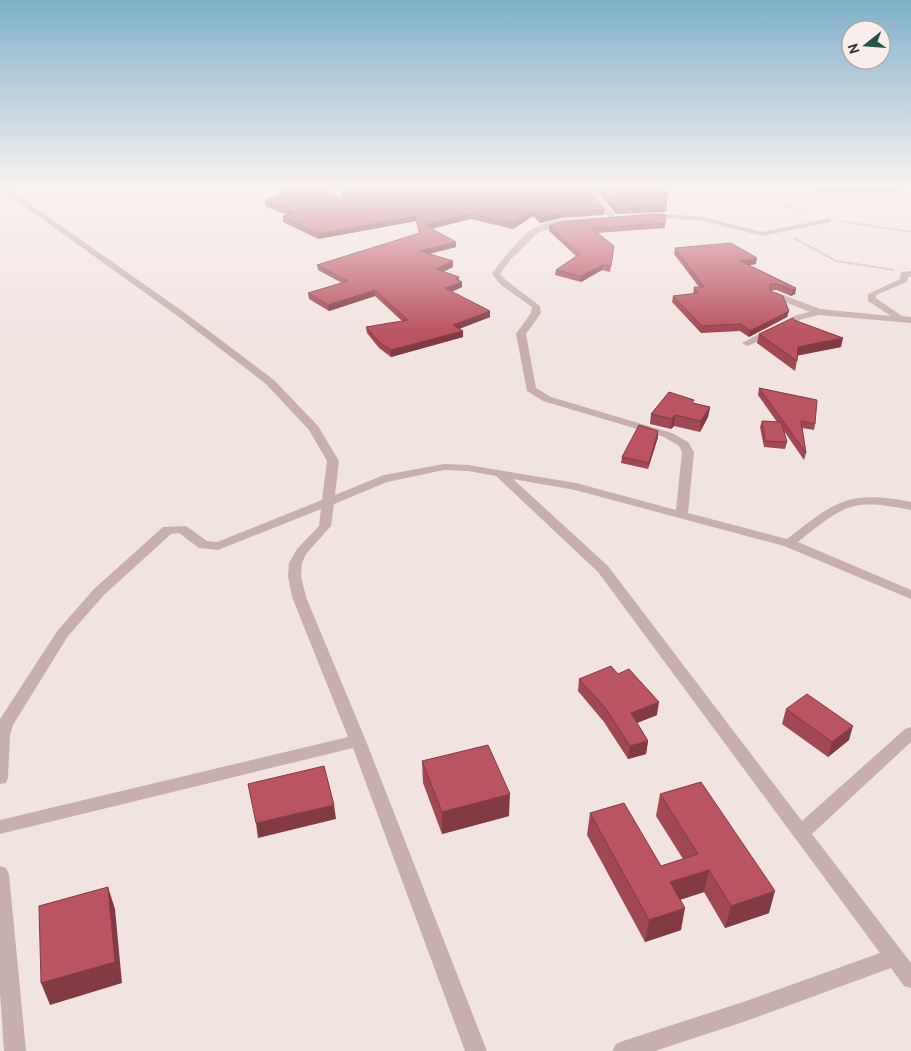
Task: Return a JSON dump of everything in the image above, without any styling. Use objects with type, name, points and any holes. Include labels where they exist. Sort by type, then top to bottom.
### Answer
[{"type":"street","points":[[68,234],[182,315],[270,382],[314,428],[334,461],[325,526],[321,534],[298,556],[293,575],[299,597],[358,741],[476,1051]]},
{"type":"street","points":[[532,234],[507,258],[496,274],[500,281],[528,297],[536,306],[536,313],[521,334],[531,389],[547,399],[668,435],[684,444],[688,452],[682,514]]},
{"type":"street","points":[[907,320],[870,299],[872,294],[904,280],[904,274],[911,274]]},
{"type":"street","points":[[773,294],[819,312],[907,320]]},
{"type":"street","points":[[747,343],[799,317],[819,312]]},
{"type":"street","points":[[0,778],[2,736],[5,724],[63,633],[118,572],[167,530],[182,528],[204,546],[218,546],[272,526],[329,500],[384,479],[444,466],[499,473],[576,487],[789,543],[911,595]]},
{"type":"street","points":[[499,473],[603,569],[911,979]]},
{"type":"street","points":[[789,543],[844,504],[884,501],[911,506]]},
{"type":"street","points":[[801,833],[911,733]]},
{"type":"street","points":[[0,827],[358,741]]},
{"type":"street","points":[[0,874],[15,1051]]},
{"type":"street","points":[[623,1051],[746,1011],[895,957]]},
{"type":"path","points":[[789,234],[796,241],[836,260],[898,271]]},
{"type":"building","points":[[417,234],[441,234],[456,242],[420,251],[453,261],[436,269],[459,277],[456,279],[462,282],[445,288],[490,311],[453,325],[463,331],[391,350],[379,342],[366,327],[408,320],[375,290],[328,305],[308,293],[348,281],[317,265]]},
{"type":"building","points":[[558,234],[599,234],[614,246],[611,266],[603,265],[581,276],[556,270],[580,254]]},
{"type":"building","points":[[731,243],[757,258],[740,261],[796,288],[792,290],[778,284],[770,284],[770,291],[783,296],[789,311],[750,331],[741,324],[702,326],[673,296],[698,293],[694,287],[704,287],[675,248]]},
{"type":"building","points":[[793,318],[843,338],[798,347],[797,361],[759,334]]},
{"type":"building","points":[[759,388],[817,400],[815,424],[801,421],[806,453]]},
{"type":"building","points":[[669,392],[694,400],[692,403],[710,407],[701,421],[675,415],[672,419],[651,414]]},
{"type":"building","points":[[762,421],[781,422],[787,442],[765,441]]},
{"type":"building","points":[[639,425],[658,431],[649,463],[622,457]]},
{"type":"building","points":[[611,666],[618,674],[629,669],[659,702],[631,713],[648,741],[630,746],[606,709],[579,679]]},
{"type":"building","points":[[807,694],[853,726],[832,742],[786,709]]},
{"type":"building","points":[[488,745],[510,794],[442,812],[422,761]]},
{"type":"building","points":[[324,766],[334,805],[256,823],[248,784]]},
{"type":"building","points":[[701,782],[775,891],[731,906],[709,870],[670,882],[685,908],[649,920],[590,813],[624,803],[661,866],[698,854],[660,794]]},
{"type":"building","points":[[108,887],[115,962],[41,983],[39,906]]}]
